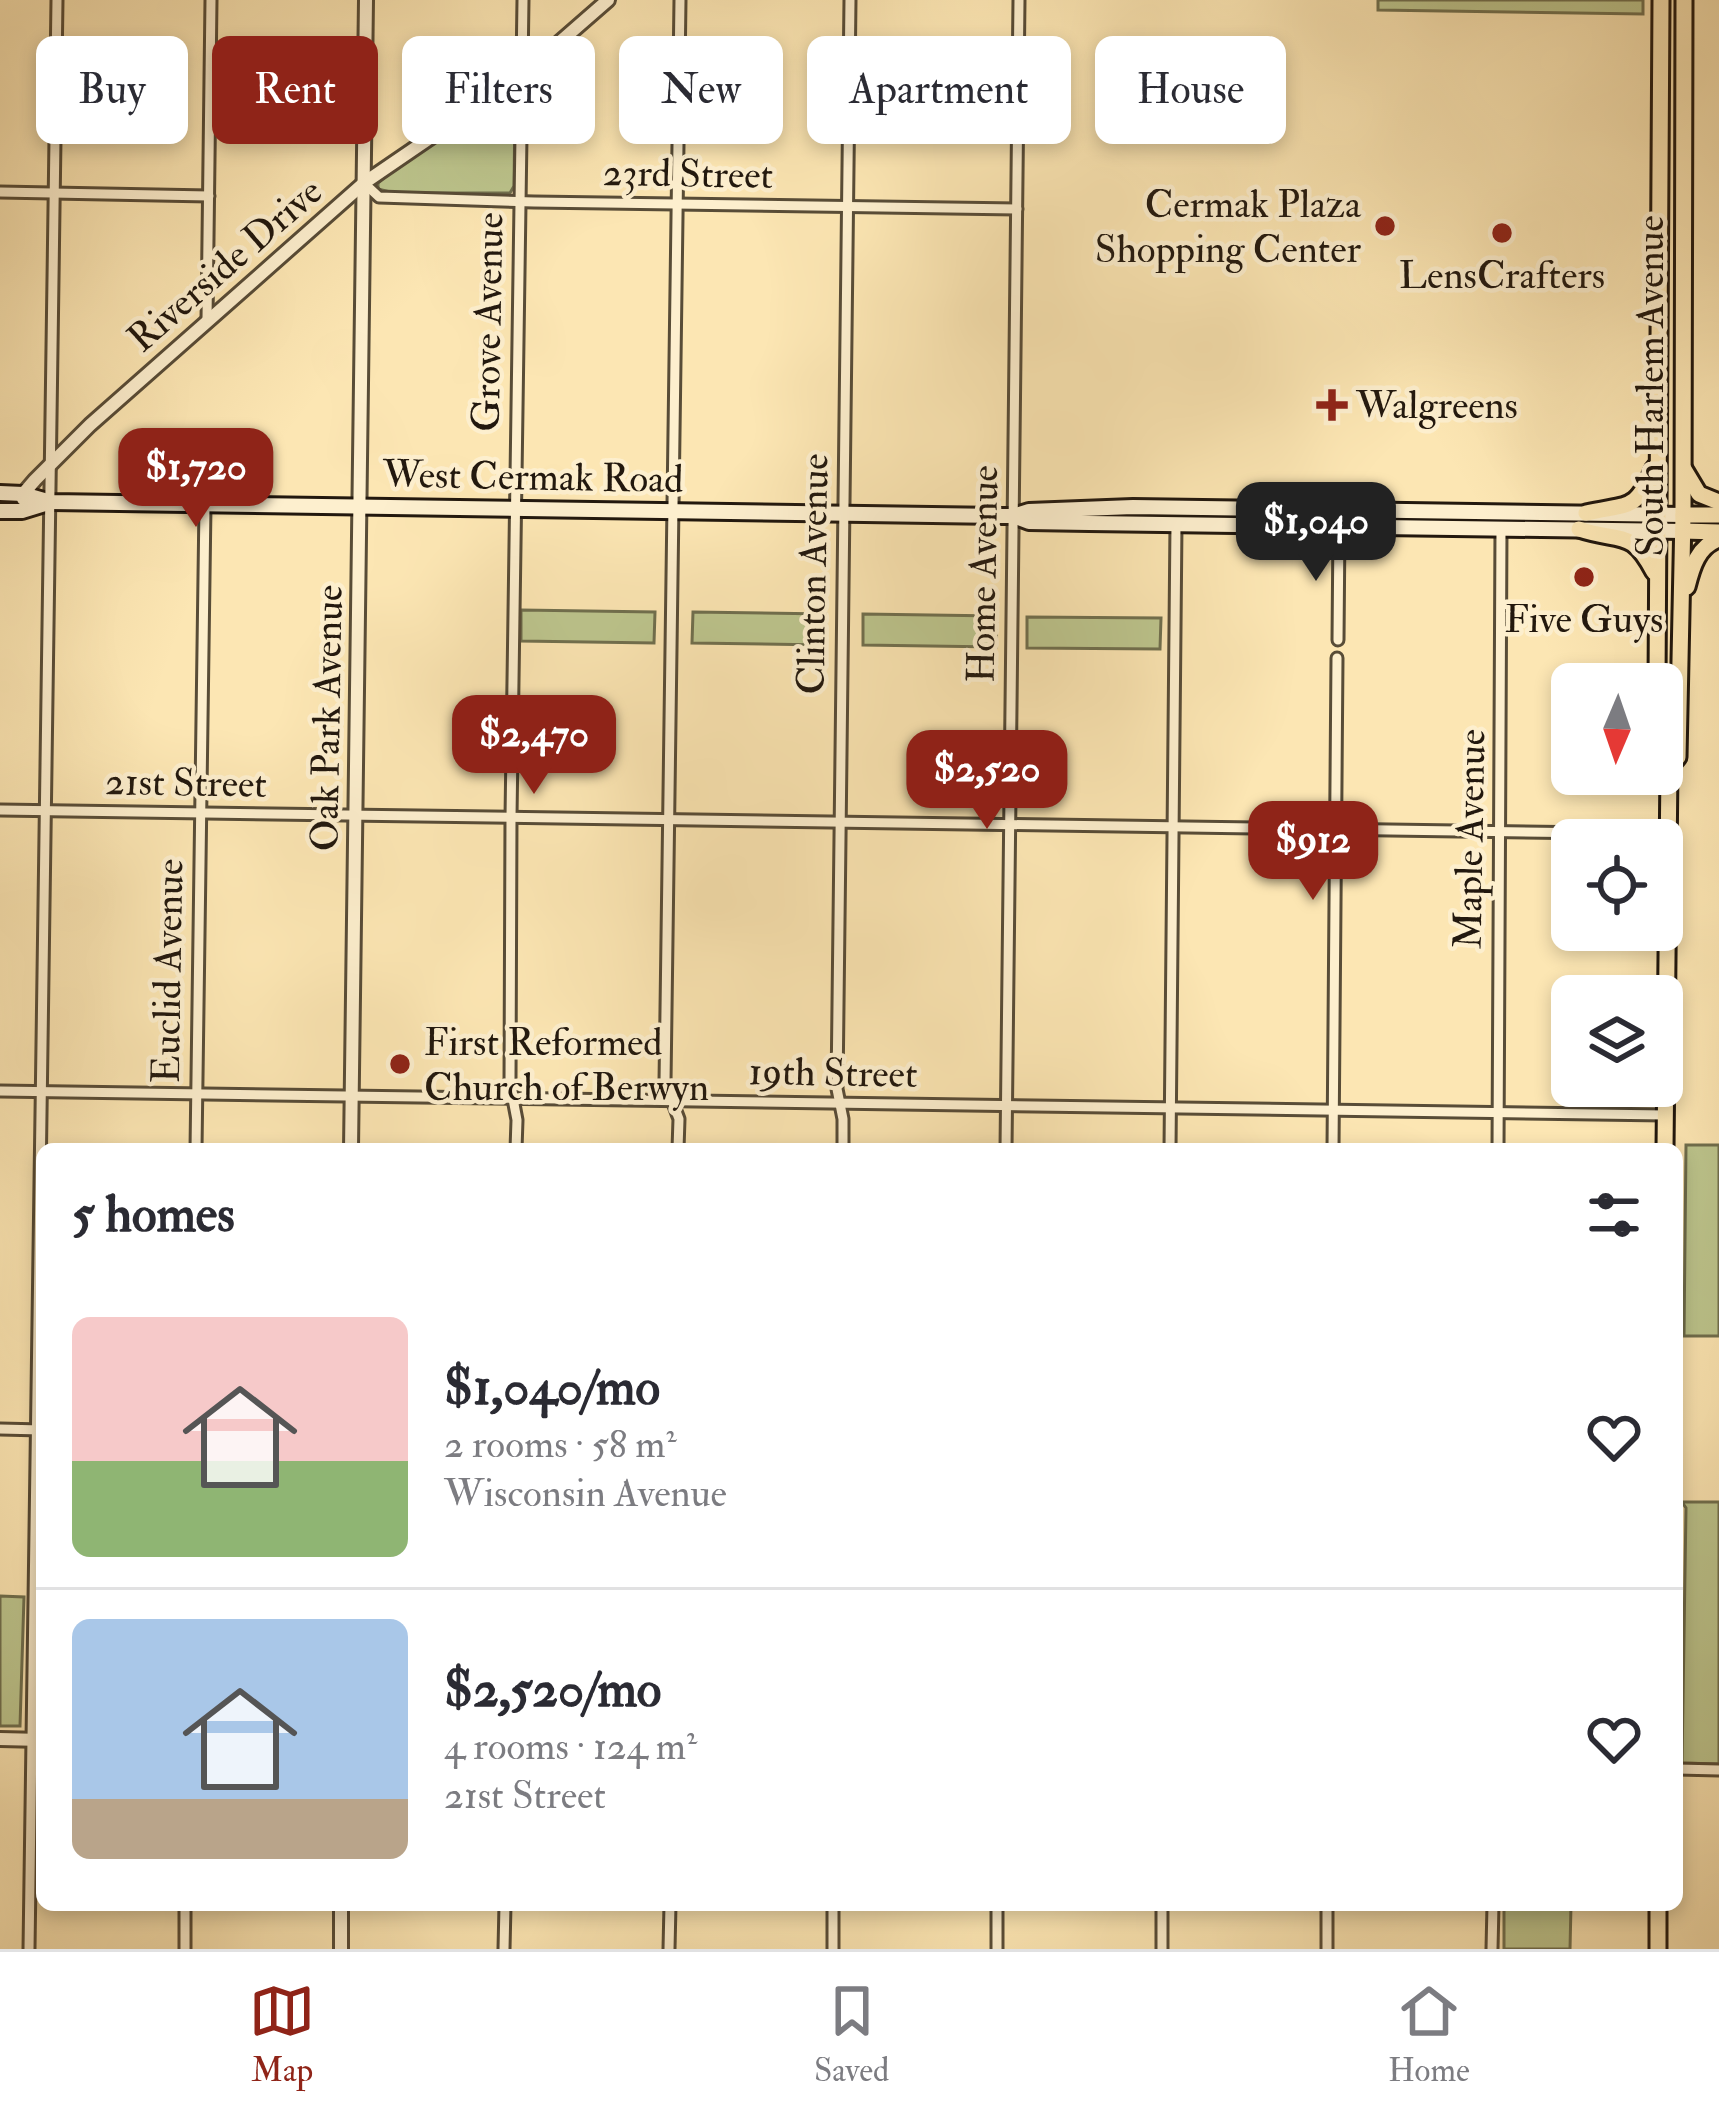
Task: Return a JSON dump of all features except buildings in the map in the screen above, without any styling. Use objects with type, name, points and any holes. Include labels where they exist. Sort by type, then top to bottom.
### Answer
[{"type":"main road","name":"South Harlem Avenue","points":[[1657,663],[1661,0]]},
{"type":"main road","name":"South Harlem Avenue","points":[[1681,663],[1684,0]]},
{"type":"main road","points":[[1583,521],[1640,498],[1657,460]]},
{"type":"main road","points":[[1683,468],[1699,494],[1719,502]]},
{"type":"main road","name":"West Cermak Road","points":[[0,494],[51,502],[360,508],[1013,516],[1029,511],[1132,507],[1683,523]]},
{"type":"main road","name":"West Cermak Road","points":[[0,511],[22,512],[51,502]]},
{"type":"main road","points":[[1683,523],[1719,515]]},
{"type":"main road","name":"West Cermak Road","points":[[1013,516],[1029,522],[1501,529],[1583,521]]},
{"type":"main road","points":[[1583,521],[1603,537],[1637,544],[1656,577]]},
{"type":"main road","points":[[1683,523],[1719,535]]},
{"type":"main road","points":[[1682,608],[1696,561],[1719,535]]},
{"type":"main road","name":"South Harlem Avenue","points":[[1665,1143],[1667,951]]},
{"type":"main road","points":[[1658,1911],[1658,1949]]},
{"type":"street","points":[[42,1143],[57,0]]},
{"type":"street","points":[[207,319],[212,0]]},
{"type":"street","name":"Oak Park Avenue","points":[[351,1143],[366,0]]},
{"type":"street","name":"Grove Avenue","points":[[523,0],[523,36]]},
{"type":"street","name":"Riverside Drive","points":[[567,36],[608,0]]},
{"type":"street","points":[[678,1143],[679,1119],[665,1082],[680,0]]},
{"type":"street","name":"Clinton Avenue","points":[[843,1143],[837,1088],[850,0]]},
{"type":"street","name":"Home Avenue","points":[[1006,1143],[1019,0]]},
{"type":"street","name":"Riverside Drive","points":[[23,494],[207,319],[364,182],[420,144]]},
{"type":"street","name":"Grove Avenue","points":[[516,1143],[510,1083],[511,818],[521,144]]},
{"type":"street","name":"23rd Street","points":[[364,182],[380,197],[1017,208]]},
{"type":"street","points":[[0,192],[209,196]]},
{"type":"street","points":[[22,512],[23,494]]},
{"type":"street","name":"Euclid Avenue","points":[[196,1143],[205,505]]},
{"type":"street","points":[[1170,1143],[1176,524]]},
{"type":"street","points":[[1338,640],[1339,527]]},
{"type":"street","name":"Maple Avenue","points":[[1498,1143],[1501,529]]},
{"type":"street","points":[[1334,1143],[1337,658]]},
{"type":"street","name":"21st Street","points":[[0,810],[1551,833]]},
{"type":"street","name":"19th Street","points":[[0,1091],[1665,1115]]},
{"type":"street","points":[[0,1429],[36,1430]]},
{"type":"street","points":[[0,1739],[36,1740]]},
{"type":"street","points":[[29,1949],[36,1766]]},
{"type":"street","points":[[1683,1768],[1719,1769]]},
{"type":"street","points":[[185,1911],[185,1949]]},
{"type":"street","points":[[341,1911],[341,1949]]},
{"type":"street","points":[[504,1949],[505,1911]]},
{"type":"street","points":[[669,1949],[670,1911]]},
{"type":"street","points":[[833,1911],[833,1949]]},
{"type":"street","points":[[997,1911],[997,1949]]},
{"type":"street","points":[[1162,1911],[1162,1949]]},
{"type":"street","points":[[1327,1911],[1327,1949]]},
{"type":"street","points":[[1492,1949],[1493,1911]]},
{"type":"green space","points":[[1378,0],[1643,0],[1643,14],[1378,10]]},
{"type":"green space","points":[[430,144],[515,144],[514,186],[510,193],[378,189],[378,183]]},
{"type":"green space","points":[[521,610],[655,612],[654,643],[521,641]]},
{"type":"green space","points":[[693,612],[826,614],[826,645],[692,643]]},
{"type":"green space","points":[[863,614],[997,616],[996,647],[863,645]]},
{"type":"green space","points":[[1027,617],[1161,618],[1160,649],[1027,648]]},
{"type":"green space","points":[[1686,1145],[1719,1145],[1719,1336],[1684,1336]]},
{"type":"green space","points":[[1683,1502],[1719,1502],[1719,1764],[1683,1763]]},
{"type":"green space","points":[[0,1596],[24,1597],[20,1726],[0,1726]]},
{"type":"green space","points":[[1504,1911],[1571,1911],[1570,1949],[1504,1949]]},
{"type":"place","name":"Cermak Plaza Shopping Center","points":[[1385,226]]},
{"type":"place","name":"LensCrafters","points":[[1502,233]]},
{"type":"place","name":"Walgreens","points":[[1332,405]]},
{"type":"place","name":"Five Guys","points":[[1584,577]]},
{"type":"place","name":"First Reformed Church of Berwyn","points":[[400,1064]]}]
